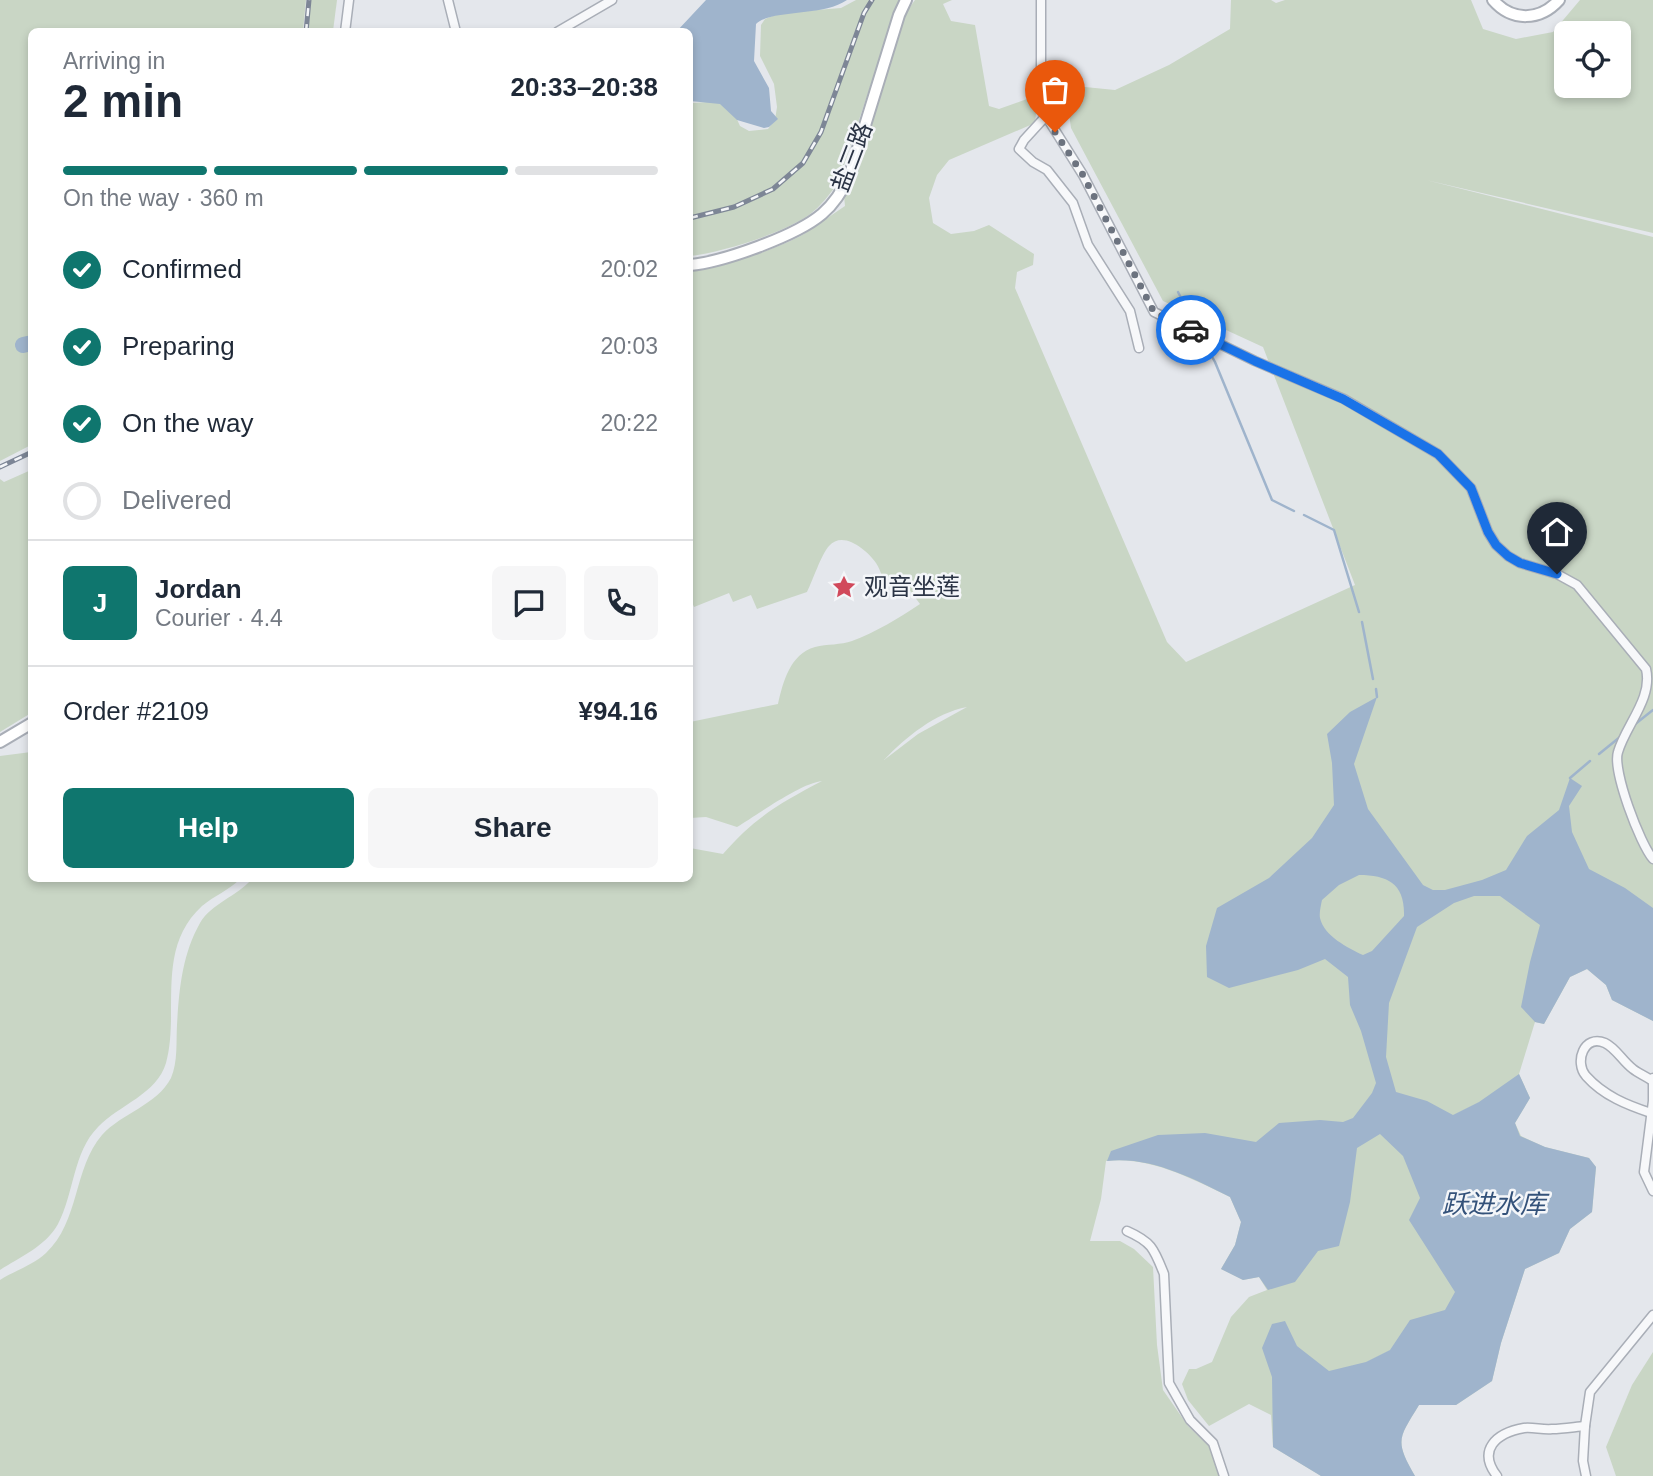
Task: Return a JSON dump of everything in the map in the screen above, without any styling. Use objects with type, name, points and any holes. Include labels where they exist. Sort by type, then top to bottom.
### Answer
[{"type":"main road","name":"盐三路","points":[[693,264],[723,258],[793,232],[820,216],[838,198],[850,174],[906,0]]},
{"type":"main road","points":[[1493,0],[1512,14],[1528,16],[1543,14],[1559,0]]},
{"type":"main road","points":[[0,742],[28,725]]},
{"type":"street","points":[[346,28],[349,0]]},
{"type":"street","points":[[448,0],[455,28]]},
{"type":"street","points":[[564,28],[612,0]]},
{"type":"street","points":[[1041,0],[1041,79],[1046,116],[1083,175],[1154,312],[1255,361],[1343,399],[1438,454],[1471,488],[1488,532],[1496,545],[1520,563],[1557,574],[1577,585],[1646,669],[1650,676],[1650,690],[1618,751],[1616,763],[1628,804],[1653,859]]},
{"type":"street","points":[[1046,116],[1019,149],[1047,170],[1073,203],[1088,245],[1130,311],[1139,348]]},
{"type":"street","points":[[1651,1114],[1604,1093],[1585,1075],[1580,1066],[1580,1056],[1587,1045],[1597,1041],[1608,1044],[1632,1068],[1652,1079],[1651,1114],[1644,1171],[1653,1191]]},
{"type":"street","points":[[1126,1231],[1147,1240],[1164,1275],[1169,1383],[1190,1420],[1213,1443],[1224,1476]]},
{"type":"street","points":[[1586,1476],[1583,1461],[1590,1392],[1653,1315]]},
{"type":"street","points":[[1497,1476],[1489,1465],[1487,1453],[1491,1445],[1501,1437],[1522,1428],[1585,1426]]},
{"type":"green space","points":[[0,0],[306,0],[303,28],[28,28],[28,447],[0,461]]},
{"type":"green space","points":[[311,0],[337,0],[333,28],[308,28]]},
{"type":"green space","points":[[856,0],[899,0],[838,183],[809,215],[783,229],[719,251],[693,255],[693,103],[721,101],[735,115],[740,126],[749,131],[768,129],[775,120],[777,107],[774,84],[760,56],[761,25],[765,19],[780,13],[841,8]]},
{"type":"green space","points":[[915,0],[952,0],[943,4],[951,21],[975,25],[989,106],[999,109],[1038,95],[1035,123],[949,160],[937,175],[929,198],[933,223],[951,234],[974,231],[989,225],[1034,254],[1033,265],[1017,272],[1015,288],[1167,642],[1186,662],[1355,585],[1263,347],[1163,301],[1071,128],[1065,85],[1115,90],[1169,65],[1230,29],[1231,0],[1271,0],[1276,3],[1285,0],[1471,0],[1483,29],[1516,39],[1554,31],[1554,98],[1631,98],[1631,21],[1562,21],[1580,0],[1653,0],[1653,233],[1426,180],[1653,237],[1653,1021],[1612,1000],[1606,985],[1587,969],[1570,977],[1544,1024],[1535,1022],[1519,1074],[1530,1098],[1515,1123],[1521,1136],[1545,1147],[1589,1158],[1596,1167],[1592,1212],[1570,1229],[1559,1253],[1525,1269],[1501,1343],[1492,1381],[1456,1405],[1419,1405],[1403,1432],[1402,1439],[1404,1454],[1415,1476],[1321,1476],[1273,1447],[1271,1415],[1249,1404],[1209,1426],[1188,1400],[1182,1384],[1189,1369],[1212,1362],[1231,1317],[1249,1297],[1267,1290],[1259,1277],[1243,1280],[1221,1269],[1235,1245],[1241,1222],[1230,1197],[1201,1183],[1155,1165],[1122,1160],[1106,1161],[1101,1199],[1090,1241],[1120,1241],[1134,1249],[1153,1267],[1157,1345],[1163,1390],[1188,1426],[1215,1452],[1221,1476],[0,1476],[0,1280],[46,1253],[65,1226],[86,1163],[102,1135],[157,1095],[171,1078],[176,1059],[182,973],[194,935],[205,916],[248,882],[693,882],[693,849],[723,854],[768,812],[822,781],[791,793],[737,827],[706,817],[693,818],[693,721],[778,704],[789,670],[806,651],[861,637],[920,604],[899,576],[883,578],[867,553],[848,541],[841,540],[826,550],[807,592],[757,609],[751,595],[733,602],[729,593],[694,607],[693,270],[733,262],[778,246],[804,234],[845,206],[844,196],[902,18]],"holes":[[[967,707],[918,734],[884,760],[932,720]]]},
{"type":"green space","points":[[28,471],[28,715],[0,732],[0,479],[4,482]]},
{"type":"green space","points":[[28,752],[28,882],[236,882],[202,906],[188,923],[179,942],[172,982],[170,1043],[161,1074],[146,1091],[107,1119],[90,1137],[83,1148],[63,1212],[53,1232],[32,1250],[0,1270],[0,756]]},
{"type":"green space","points":[[1653,1352],[1653,1476],[1616,1476],[1606,1447],[1632,1385]]},
{"type":"water","points":[[706,0],[847,0],[825,9],[773,16],[756,24],[754,61],[769,88],[771,111],[778,119],[764,128],[737,120],[720,104],[693,101],[693,28],[680,28]]},
{"type":"water","name":"跃进水库","points":[[1377,697],[1354,764],[1368,809],[1423,885],[1433,890],[1445,890],[1506,870],[1527,836],[1559,810],[1570,778],[1582,786],[1569,806],[1572,832],[1589,869],[1625,888],[1653,908],[1653,1021],[1612,1000],[1606,985],[1587,969],[1570,977],[1544,1024],[1535,1022],[1521,1007],[1540,925],[1500,896],[1474,896],[1454,903],[1417,927],[1389,1003],[1386,1057],[1396,1092],[1427,1101],[1453,1115],[1479,1102],[1519,1074],[1530,1098],[1515,1123],[1520,1136],[1545,1147],[1589,1158],[1596,1167],[1592,1212],[1570,1229],[1559,1253],[1525,1269],[1501,1343],[1492,1381],[1456,1405],[1419,1405],[1407,1425],[1403,1432],[1402,1446],[1415,1476],[1321,1476],[1273,1447],[1272,1377],[1262,1348],[1272,1324],[1285,1321],[1297,1346],[1329,1371],[1366,1362],[1390,1350],[1410,1320],[1445,1310],[1455,1292],[1409,1220],[1420,1198],[1403,1156],[1380,1134],[1357,1148],[1350,1202],[1339,1246],[1318,1251],[1295,1282],[1268,1290],[1259,1277],[1243,1280],[1221,1269],[1235,1245],[1241,1222],[1230,1197],[1155,1165],[1123,1160],[1107,1161],[1111,1151],[1158,1135],[1205,1133],[1256,1142],[1279,1123],[1320,1120],[1343,1122],[1353,1118],[1372,1093],[1376,1083],[1361,1031],[1350,1005],[1348,977],[1325,959],[1298,970],[1229,988],[1207,977],[1206,946],[1217,908],[1269,878],[1312,838],[1334,805],[1332,763],[1327,734],[1350,712]],"holes":[[[1359,875],[1386,880],[1398,889],[1404,905],[1404,916],[1372,951],[1363,955],[1331,936],[1322,924],[1320,911],[1322,900],[1339,885]]]},
{"type":"waterway","points":[[1178,292],[1194,323]]},
{"type":"waterway","points":[[1202,339],[1215,362],[1272,500],[1294,511]]},
{"type":"waterway","points":[[23,345],[28,344]]},
{"type":"waterway","points":[[1304,515],[1334,530],[1359,612]]},
{"type":"waterway","points":[[1362,622],[1373,679]]},
{"type":"waterway","points":[[1376,689],[1377,697]]},
{"type":"waterway","points":[[1634,725],[1653,710]]},
{"type":"waterway","points":[[1599,754],[1620,737]]},
{"type":"waterway","points":[[1570,778],[1590,761]]},
{"type":"railway","points":[[306,28],[309,0]]},
{"type":"railway","points":[[693,217],[734,207],[773,189],[803,163],[821,132],[864,13],[872,0]]},
{"type":"railway","points":[[0,467],[28,454]]},
{"type":"way so far","points":[[1055,132],[1083,175],[1154,312],[1191,330]]},
{"type":"place","name":"观音坐莲","points":[[844,587]]},
{"type":"route","points":[[1191,330],[1343,399],[1438,454],[1471,488],[1488,532],[1496,545],[1520,563],[1557,574]]}]
